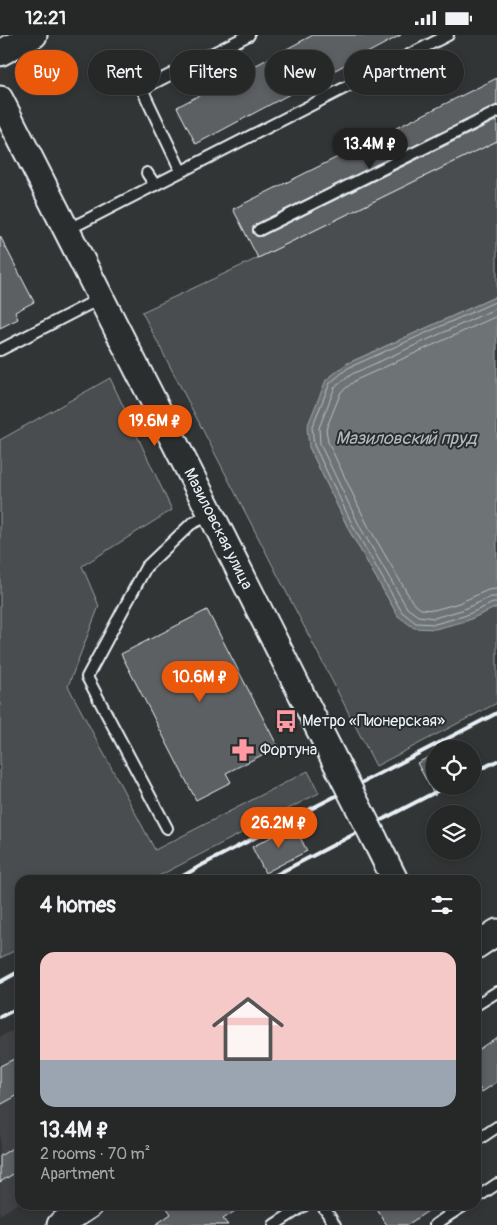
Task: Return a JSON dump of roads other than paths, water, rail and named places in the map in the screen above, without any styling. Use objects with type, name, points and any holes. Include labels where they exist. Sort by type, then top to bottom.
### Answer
[{"type":"street","points":[[0,53],[34,35]]},
{"type":"street","name":"Мазиловская улица","points":[[0,99],[212,514],[392,875]]},
{"type":"street","points":[[481,943],[497,932]]},
{"type":"street","points":[[60,1225],[82,1210]]},
{"type":"lane","points":[[181,171],[142,89],[249,35]]},
{"type":"lane","points":[[66,230],[448,35]]},
{"type":"lane","points":[[259,230],[497,113]]},
{"type":"lane","points":[[147,173],[155,185]]},
{"type":"lane","points":[[0,350],[101,298]]},
{"type":"lane","points":[[167,828],[87,677],[146,567],[191,524],[212,514]]},
{"type":"lane","points":[[481,1002],[497,992]]},
{"type":"lane","points":[[481,1138],[497,1127]]},
{"type":"lane","points":[[481,1194],[497,1184]]},
{"type":"lane","points":[[274,1225],[297,1210]]},
{"type":"lane","points":[[325,1210],[335,1225]]},
{"type":"lane","points":[[435,1225],[449,1210]]},
{"type":"water","name":"Мазиловский пруд","points":[[497,296],[497,607],[466,621],[435,629],[414,628],[398,616],[350,532],[309,447],[307,427],[326,380],[346,364]]},
{"type":"railway","points":[[185,875],[497,713]]},
{"type":"railway","points":[[481,769],[497,761]]},
{"type":"railway","points":[[276,875],[430,795]]},
{"type":"railway","points":[[0,982],[15,974]]},
{"type":"railway","points":[[0,1017],[15,1010]]},
{"type":"place","name":"Метро «Пионерская»","points":[[286,721]]},
{"type":"place","name":"Фортуна","points":[[243,750]]}]
